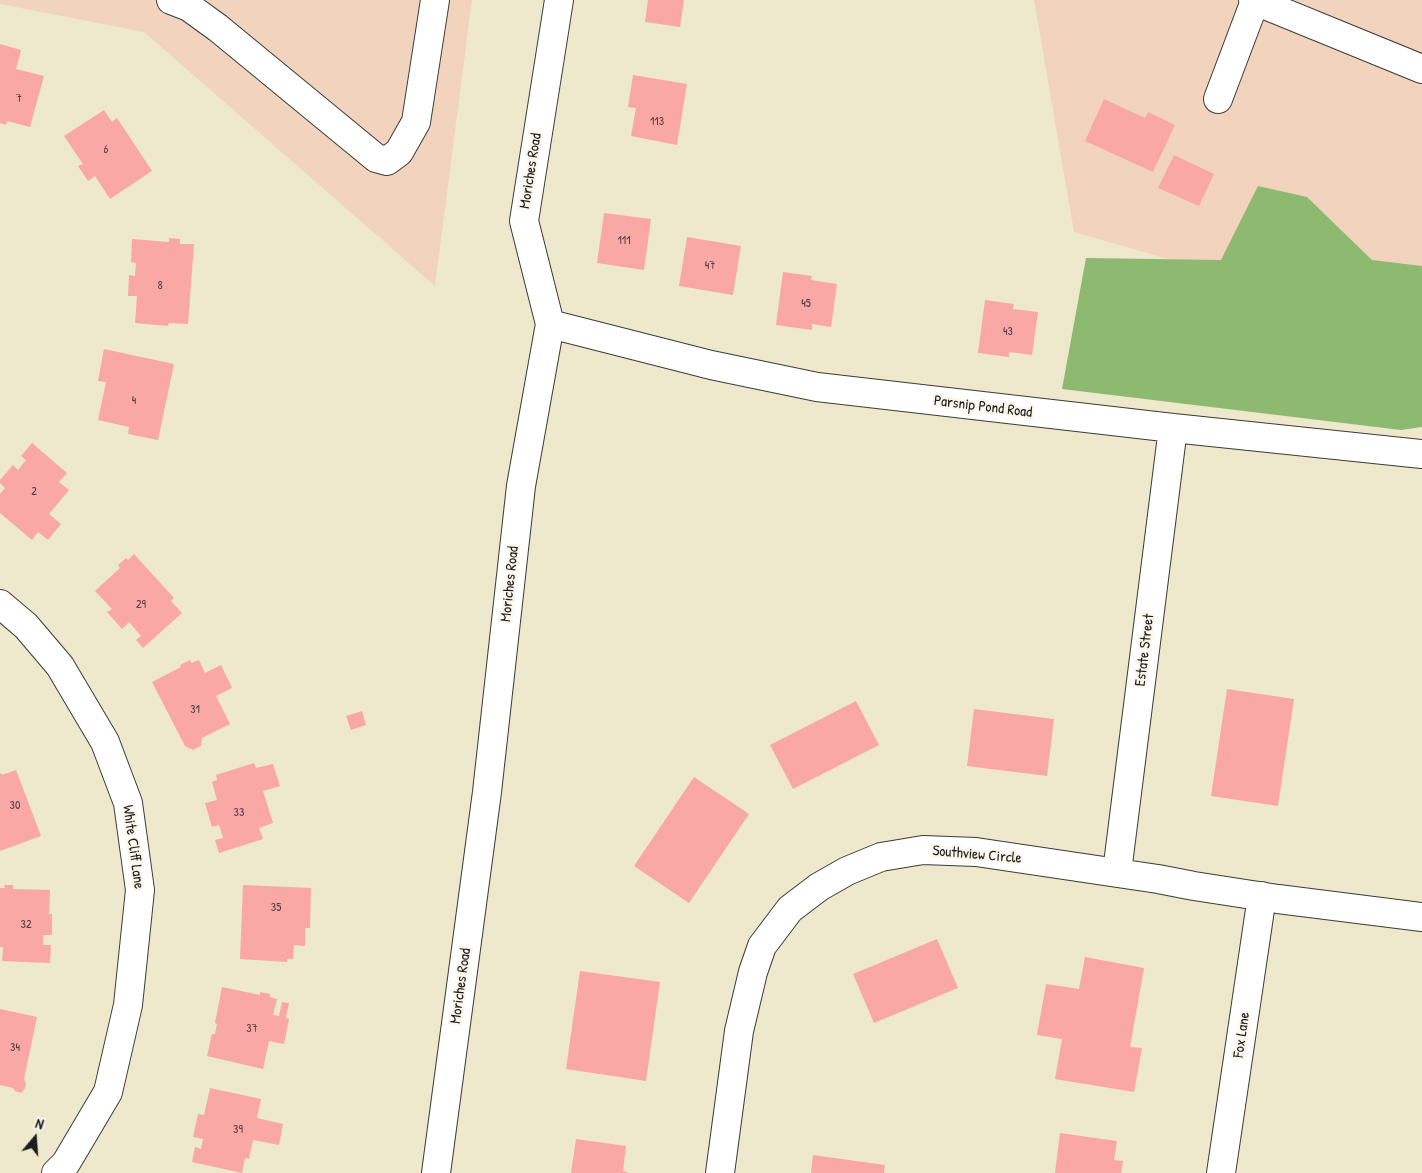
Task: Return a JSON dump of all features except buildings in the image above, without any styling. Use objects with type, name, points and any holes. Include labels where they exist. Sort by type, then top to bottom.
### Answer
[{"type":"street","points":[[184,2],[226,34],[376,158],[386,161],[399,152],[416,122],[435,0]]},
{"type":"street","name":"Moriches Road","points":[[436,1173],[487,792],[521,486],[550,324],[524,221],[559,0]]},
{"type":"street","points":[[1218,99],[1254,0],[1422,68]]},
{"type":"street","name":"Parsnip Pond Road","points":[[550,324],[711,365],[817,387],[1173,428],[1422,454]]},
{"type":"street","name":"Estate Street","points":[[1117,872],[1173,428]]},
{"type":"street","name":"White Cliff Lane","points":[[0,604],[26,626],[60,666],[104,742],[128,803],[140,890],[128,1005],[108,1092],[66,1163],[56,1173]]},
{"type":"street","name":"Southview Circle","points":[[720,1173],[739,1031],[753,972],[762,946],[790,910],[819,887],[847,871],[881,857],[923,850],[976,852],[1117,872],[1262,896],[1422,917]]},
{"type":"street","name":"Fox Lane","points":[[1221,1173],[1262,896]]},
{"type":"shaded area","points":[[0,0],[472,0],[435,286],[144,32],[0,4]]},
{"type":"shaded area","points":[[1034,0],[1422,0],[1422,323],[1241,280],[1074,232]]},
{"type":"green space","points":[[1258,186],[1307,197],[1372,260],[1422,266],[1422,427],[1401,430],[1062,389],[1086,258],[1221,260]]}]
